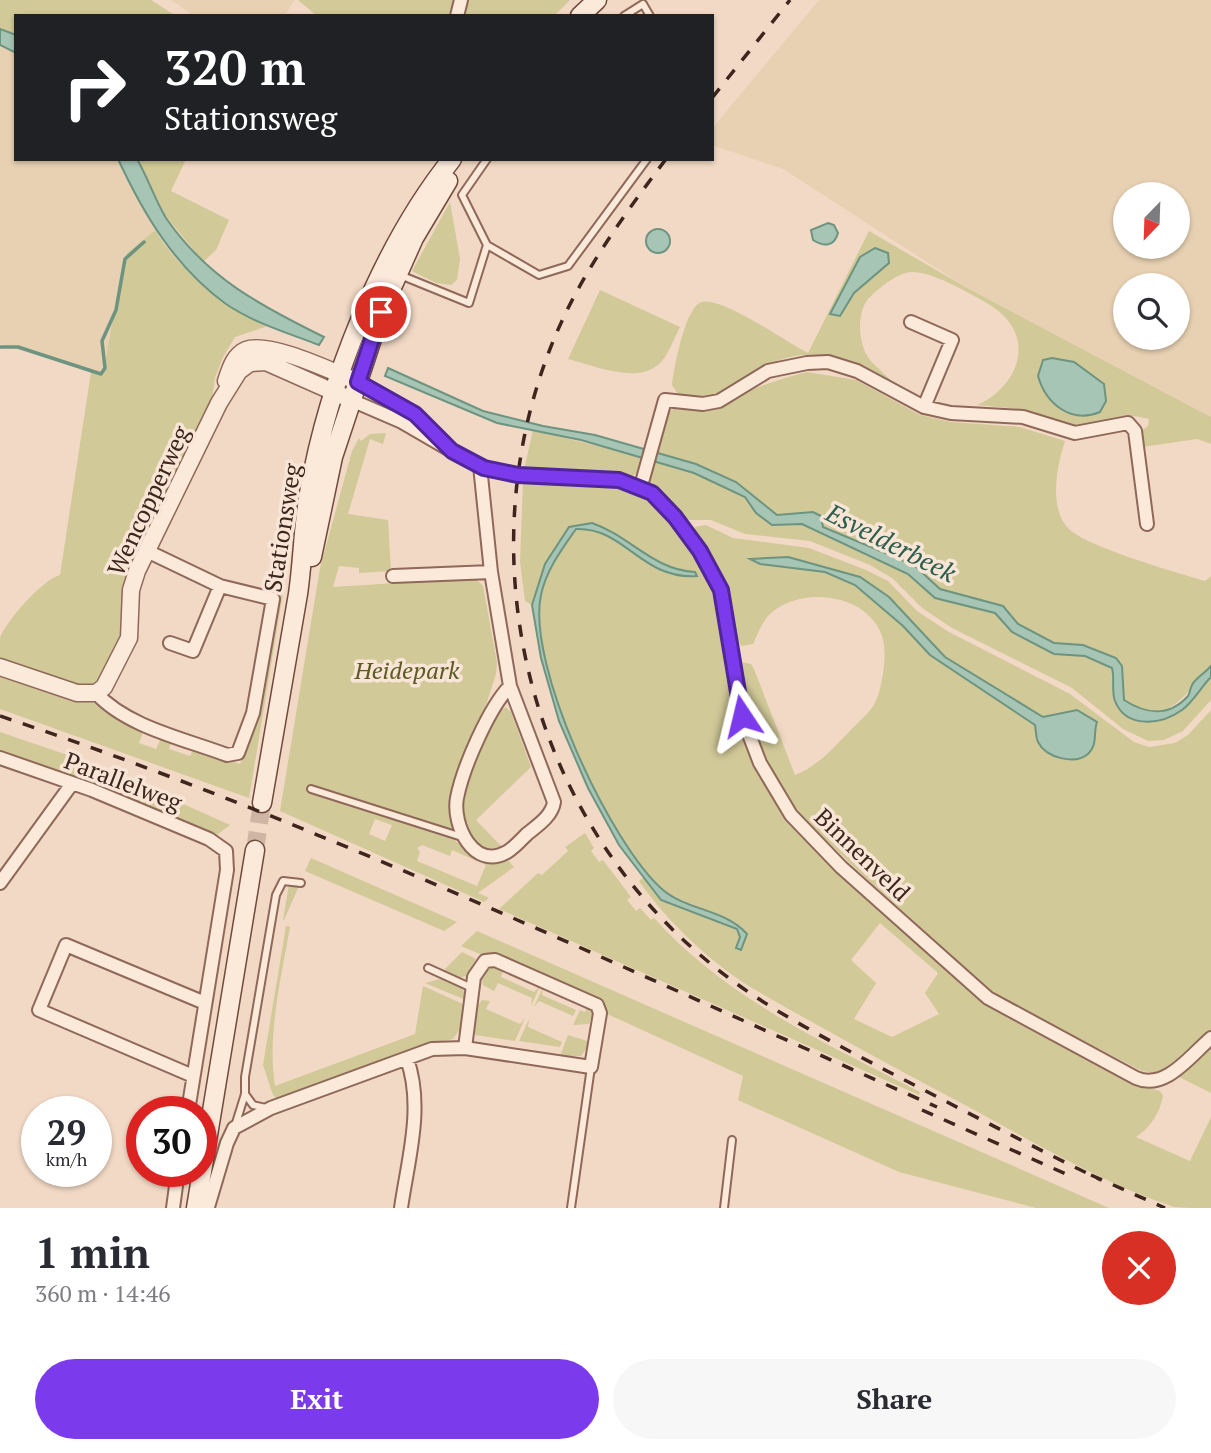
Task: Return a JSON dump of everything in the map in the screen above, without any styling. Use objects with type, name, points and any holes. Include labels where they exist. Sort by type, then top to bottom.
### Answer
[{"type":"main road","points":[[582,14],[597,0]]},
{"type":"main road","name":"Stationsweg","points":[[266,805],[298,590],[309,491],[410,216],[452,162]]},
{"type":"main road","points":[[204,1208],[258,852]]},
{"type":"street","points":[[911,322],[952,340],[924,407]]},
{"type":"street","name":"Wencopperweg","points":[[96,693],[104,687],[129,638],[131,590],[147,551],[219,403],[239,372],[258,361],[347,387]]},
{"type":"street","points":[[641,486],[665,400],[703,404],[719,401],[768,371],[807,363],[828,362],[857,371],[924,407],[951,413],[1023,417],[1075,433],[1128,423],[1135,431],[1147,524]]},
{"type":"street","name":"Binnenveld","points":[[347,387],[415,414],[452,451]]},
{"type":"street","name":"Binnenveld","points":[[347,387],[480,466],[518,475],[619,480],[641,486],[662,501],[715,576],[726,610],[742,716],[760,763],[791,815],[841,867],[988,998],[1136,1079],[1150,1083],[1161,1081],[1211,1038]]},
{"type":"street","points":[[480,466],[491,572],[510,686],[554,802],[554,807],[524,837],[499,855],[480,853],[463,836],[456,809],[461,786],[493,707],[510,686]]},
{"type":"street","name":"Stationsweg","points":[[96,693],[108,706],[157,729],[233,755],[238,753],[253,713],[274,603],[268,596],[220,586],[147,551]]},
{"type":"street","points":[[393,576],[491,572]]},
{"type":"street","points":[[170,643],[193,651],[220,586]]},
{"type":"street","points":[[0,667],[77,693],[96,693]]},
{"type":"street","name":"Parallelweg","points":[[0,758],[71,785],[92,790],[209,839],[226,851],[227,870],[205,1003]]},
{"type":"street","points":[[0,883],[71,785]]},
{"type":"street","points":[[190,1096],[205,1003],[66,945],[39,1010],[193,1076]]},
{"type":"street","points":[[204,1208],[229,1134],[234,1128],[271,1108],[442,1047],[466,1048],[591,1067],[600,1013],[597,1005],[495,960],[485,961],[478,967],[472,988],[466,1048]]},
{"type":"street","points":[[401,1208],[416,1099],[414,1080],[407,1059]]},
{"type":"street","points":[[173,1208],[176,1187]]},
{"type":"lane","points":[[627,14],[643,4],[649,14]]},
{"type":"lane","points":[[486,161],[462,195],[487,245],[539,275],[568,266],[646,161]]},
{"type":"lane","points":[[389,270],[469,303],[487,245]]},
{"type":"lane","points":[[312,789],[463,836]]},
{"type":"lane","points":[[234,1128],[245,1094],[244,1077],[276,895],[283,881],[301,883]]},
{"type":"lane","points":[[428,968],[472,988]]},
{"type":"lane","points":[[571,1208],[591,1067]]},
{"type":"lane","points":[[245,1094],[253,1105],[271,1108]]},
{"type":"lane","points":[[723,1208],[732,1140]]},
{"type":"shaded area","points":[[171,0],[294,0],[286,14],[191,14]]},
{"type":"shaded area","points":[[819,0],[1211,0],[1211,417],[967,288],[783,169],[714,146],[714,127]]},
{"type":"shaded area","points":[[0,29],[14,34],[14,52],[0,45]]},
{"type":"shaded area","points":[[0,45],[14,52],[14,161],[119,161],[155,230],[127,253],[122,266],[103,375],[0,344]]},
{"type":"shaded area","points":[[119,161],[138,161],[166,218],[199,258],[257,302],[324,337],[319,345],[248,317],[226,304],[191,274],[176,257],[139,200]]},
{"type":"shaded area","points":[[828,223],[834,225],[838,233],[834,241],[825,245],[813,240],[811,230]]},
{"type":"shaded area","points":[[658,229],[667,232],[670,241],[667,250],[658,253],[649,250],[646,241],[649,232]]},
{"type":"shaded area","points":[[875,248],[888,253],[889,263],[854,293],[840,316],[830,314],[860,257]]},
{"type":"shaded area","points":[[1052,358],[1074,362],[1104,384],[1106,401],[1100,412],[1079,415],[1053,403],[1038,376],[1043,360]]},
{"type":"shaded area","points":[[388,368],[483,411],[595,435],[696,464],[736,482],[777,515],[813,512],[821,516],[823,527],[914,565],[940,589],[1003,606],[1018,624],[1054,643],[1083,645],[1116,658],[1122,666],[1124,700],[1140,708],[1157,712],[1173,708],[1188,696],[1193,683],[1211,666],[1211,677],[1190,703],[1174,715],[1154,721],[1135,720],[1120,710],[1115,701],[1112,668],[1085,656],[1054,654],[1012,632],[995,613],[935,598],[908,574],[802,524],[772,525],[756,513],[745,497],[694,473],[581,440],[497,423],[385,376]]},
{"type":"shaded area","points":[[592,523],[654,559],[680,570],[695,572],[697,576],[678,575],[661,570],[608,536],[576,529],[551,568],[541,595],[540,626],[546,664],[559,707],[597,795],[642,867],[673,897],[738,926],[747,934],[741,950],[736,948],[740,937],[737,929],[661,900],[619,845],[588,788],[559,721],[541,658],[532,605],[545,564],[569,527]]},
{"type":"shaded area","points":[[788,557],[860,577],[889,597],[945,657],[1043,717],[1077,710],[1097,722],[1091,750],[1076,759],[1061,758],[1047,752],[1038,742],[1035,725],[930,655],[903,626],[855,585],[825,572],[760,564],[750,559]]},
{"type":"green space","points":[[0,0],[151,0],[173,14],[14,14],[14,34],[0,29]]},
{"type":"green space","points":[[298,0],[570,0],[556,14],[315,14]]},
{"type":"green space","points":[[138,161],[185,161],[171,191],[229,220],[216,250],[203,262],[165,215]]},
{"type":"green space","points":[[450,202],[460,259],[457,280],[451,285],[436,283],[412,271]]},
{"type":"green space","points":[[155,230],[177,260],[205,286],[268,326],[235,337],[223,357],[215,378],[212,400],[173,486],[126,628],[96,688],[81,689],[0,660],[0,638],[26,602],[44,584],[60,575],[91,372],[103,375],[122,266],[127,253]]},
{"type":"green space","points":[[869,231],[967,288],[1211,417],[1211,444],[1197,439],[1142,447],[1141,431],[1148,426],[1149,419],[1137,416],[1074,425],[1020,410],[977,405],[1000,389],[1015,367],[1018,341],[1013,328],[1000,312],[979,298],[939,278],[913,272],[896,277],[875,292],[866,302],[860,326],[863,345],[870,360],[900,390],[869,371],[837,358],[803,355],[768,365],[727,392],[712,398],[679,396],[672,385],[675,366],[681,339],[690,314],[696,306],[702,302],[712,302],[724,306],[808,353]]},
{"type":"green space","points":[[600,290],[680,327],[662,362],[649,370],[626,373],[568,359]]},
{"type":"green space","points":[[807,372],[856,380],[920,415],[951,422],[1020,427],[1065,441],[1057,474],[1056,499],[1062,520],[1069,529],[1094,544],[1155,566],[1205,581],[1211,576],[1211,666],[1188,692],[1168,709],[1159,713],[1144,711],[1124,700],[1122,666],[1083,645],[1054,643],[1017,624],[1003,606],[940,589],[914,565],[823,526],[821,516],[814,512],[777,515],[736,482],[696,464],[658,453],[666,414],[672,410],[683,407],[719,409],[749,391]]},
{"type":"green space","points":[[533,430],[642,457],[640,469],[632,477],[524,470]]},
{"type":"green space","name":"Heidepark","points":[[386,433],[383,444],[370,439],[348,514],[388,520],[391,571],[359,573],[359,568],[339,566],[333,587],[475,578],[483,586],[497,662],[496,674],[453,808],[455,841],[494,862],[508,860],[514,867],[478,893],[489,898],[484,902],[280,811],[320,568],[352,451],[359,438],[361,441],[370,434]],"holes":[[[375,819],[392,825],[385,841],[369,834]],[[422,845],[450,856],[452,850],[486,865],[477,886],[417,861],[420,852],[417,848]]]},
{"type":"green space","points":[[655,461],[694,473],[733,490],[745,497],[756,513],[772,525],[801,524],[909,575],[935,598],[984,608],[995,613],[1012,632],[1054,654],[1085,656],[1112,668],[1116,702],[1163,720],[1182,710],[1211,677],[1211,700],[1183,731],[1164,740],[1148,741],[1123,729],[1072,688],[952,628],[922,608],[892,578],[870,565],[810,541],[745,534],[711,520],[687,520],[649,480]]},
{"type":"green space","points":[[523,481],[633,489],[657,505],[677,527],[709,577],[706,579],[716,602],[738,717],[769,789],[965,985],[1141,1086],[1160,1091],[1162,1102],[1154,1120],[1136,1137],[1190,1161],[1211,1117],[1211,1208],[1174,1207],[1074,1164],[759,992],[709,957],[663,912],[639,881],[644,877],[662,900],[733,927],[668,894],[641,864],[599,800],[565,725],[543,651],[539,619],[541,594],[559,554],[545,564],[532,605],[525,601],[520,562]],"holes":[[[880,923],[938,973],[925,993],[939,1014],[892,1037],[854,1019],[876,983],[851,960]],[[738,930],[747,934],[736,949],[740,937]]]},
{"type":"green space","points":[[706,525],[733,538],[809,548],[888,581],[917,611],[949,632],[1070,694],[1134,742],[1149,747],[1175,743],[1188,735],[1211,710],[1211,1030],[1159,1074],[1142,1071],[996,996],[795,810],[776,780],[746,712],[740,662],[751,664],[754,669],[795,775],[824,756],[874,705],[884,668],[882,636],[871,618],[859,608],[844,601],[811,597],[780,606],[768,616],[753,644],[742,646],[738,642],[725,583],[712,556],[694,532],[695,527]]},
{"type":"green space","points":[[284,587],[249,798],[0,709],[0,674],[91,701],[106,713],[144,729],[139,743],[156,749],[162,736],[172,740],[169,749],[190,756],[194,748],[240,764],[260,715],[280,596]]},
{"type":"green space","points":[[506,707],[511,712],[531,767],[476,820],[502,847],[486,849],[466,833],[460,803],[494,715]]},
{"type":"green space","points":[[0,732],[82,760],[85,765],[103,768],[230,825],[217,835],[96,785],[0,752]]},
{"type":"green space","points":[[585,833],[594,848],[591,851],[599,862],[603,860],[631,897],[627,900],[636,911],[640,908],[651,920],[654,918],[682,947],[713,972],[779,1017],[920,1092],[919,1095],[499,909],[538,873],[542,875],[568,851],[565,847]]},
{"type":"green space","points":[[311,858],[457,922],[444,931],[305,871]]},
{"type":"green space","points":[[289,884],[299,886],[283,920]]},
{"type":"green space","points":[[286,926],[290,927],[274,1027],[275,1086],[415,1034],[423,986],[465,1005],[462,1026],[453,1039],[421,1046],[278,1100],[273,1095],[263,1065]]},
{"type":"green space","points":[[477,931],[1109,1208],[1036,1208],[899,1172],[738,1100],[743,1076],[605,1013],[591,995],[498,954],[482,955],[461,946]]},
{"type":"green space","points":[[462,952],[476,959],[466,976],[458,978],[443,971]]},
{"type":"green space","points":[[490,967],[504,968],[501,977],[534,992],[540,986],[531,1006],[532,998],[498,983],[494,991],[483,985],[481,975]]},
{"type":"green space","points":[[440,979],[463,989],[466,1000],[425,983]]},
{"type":"green space","points":[[543,987],[542,995],[576,1010],[573,1016],[539,1001],[534,1007]]},
{"type":"green space","points":[[482,1000],[490,1001],[486,1009],[520,1024],[525,1018],[515,1041],[475,1035],[476,1008]]},
{"type":"green space","points":[[587,1007],[592,1014],[589,1024],[573,1025],[580,1010],[585,1012]]},
{"type":"green space","points":[[529,1019],[528,1027],[562,1042],[560,1047],[519,1041]]},
{"type":"green space","points":[[568,1035],[587,1041],[588,1046],[581,1056],[560,1056]]},
{"type":"green space","points":[[1211,1047],[1211,1093],[1179,1077]]},
{"type":"waterway","points":[[0,347],[18,347],[101,374],[105,368],[102,341],[116,310],[125,259],[144,242]]},
{"type":"tunnel","points":[[255,850],[262,803]]},
{"type":"railway","points":[[714,95],[790,0]]},
{"type":"railway","points":[[665,161],[617,227],[573,298],[550,349],[526,430],[514,514],[516,597],[530,679],[557,758],[595,832],[644,899],[726,976],[817,1034],[1101,1180]]},
{"type":"railway","points":[[0,716],[120,758],[356,851],[937,1107]]},
{"type":"railway","points":[[922,1110],[1066,1174]]},
{"type":"railway","points":[[1091,1175],[1165,1208]]},
{"type":"route","points":[[381,312],[358,382],[415,414],[452,451],[475,464],[498,472],[631,482],[662,501],[700,551],[721,590],[742,716]]},
{"type":"water label","name":"Esvelderbeek","points":[[891,543]]}]
